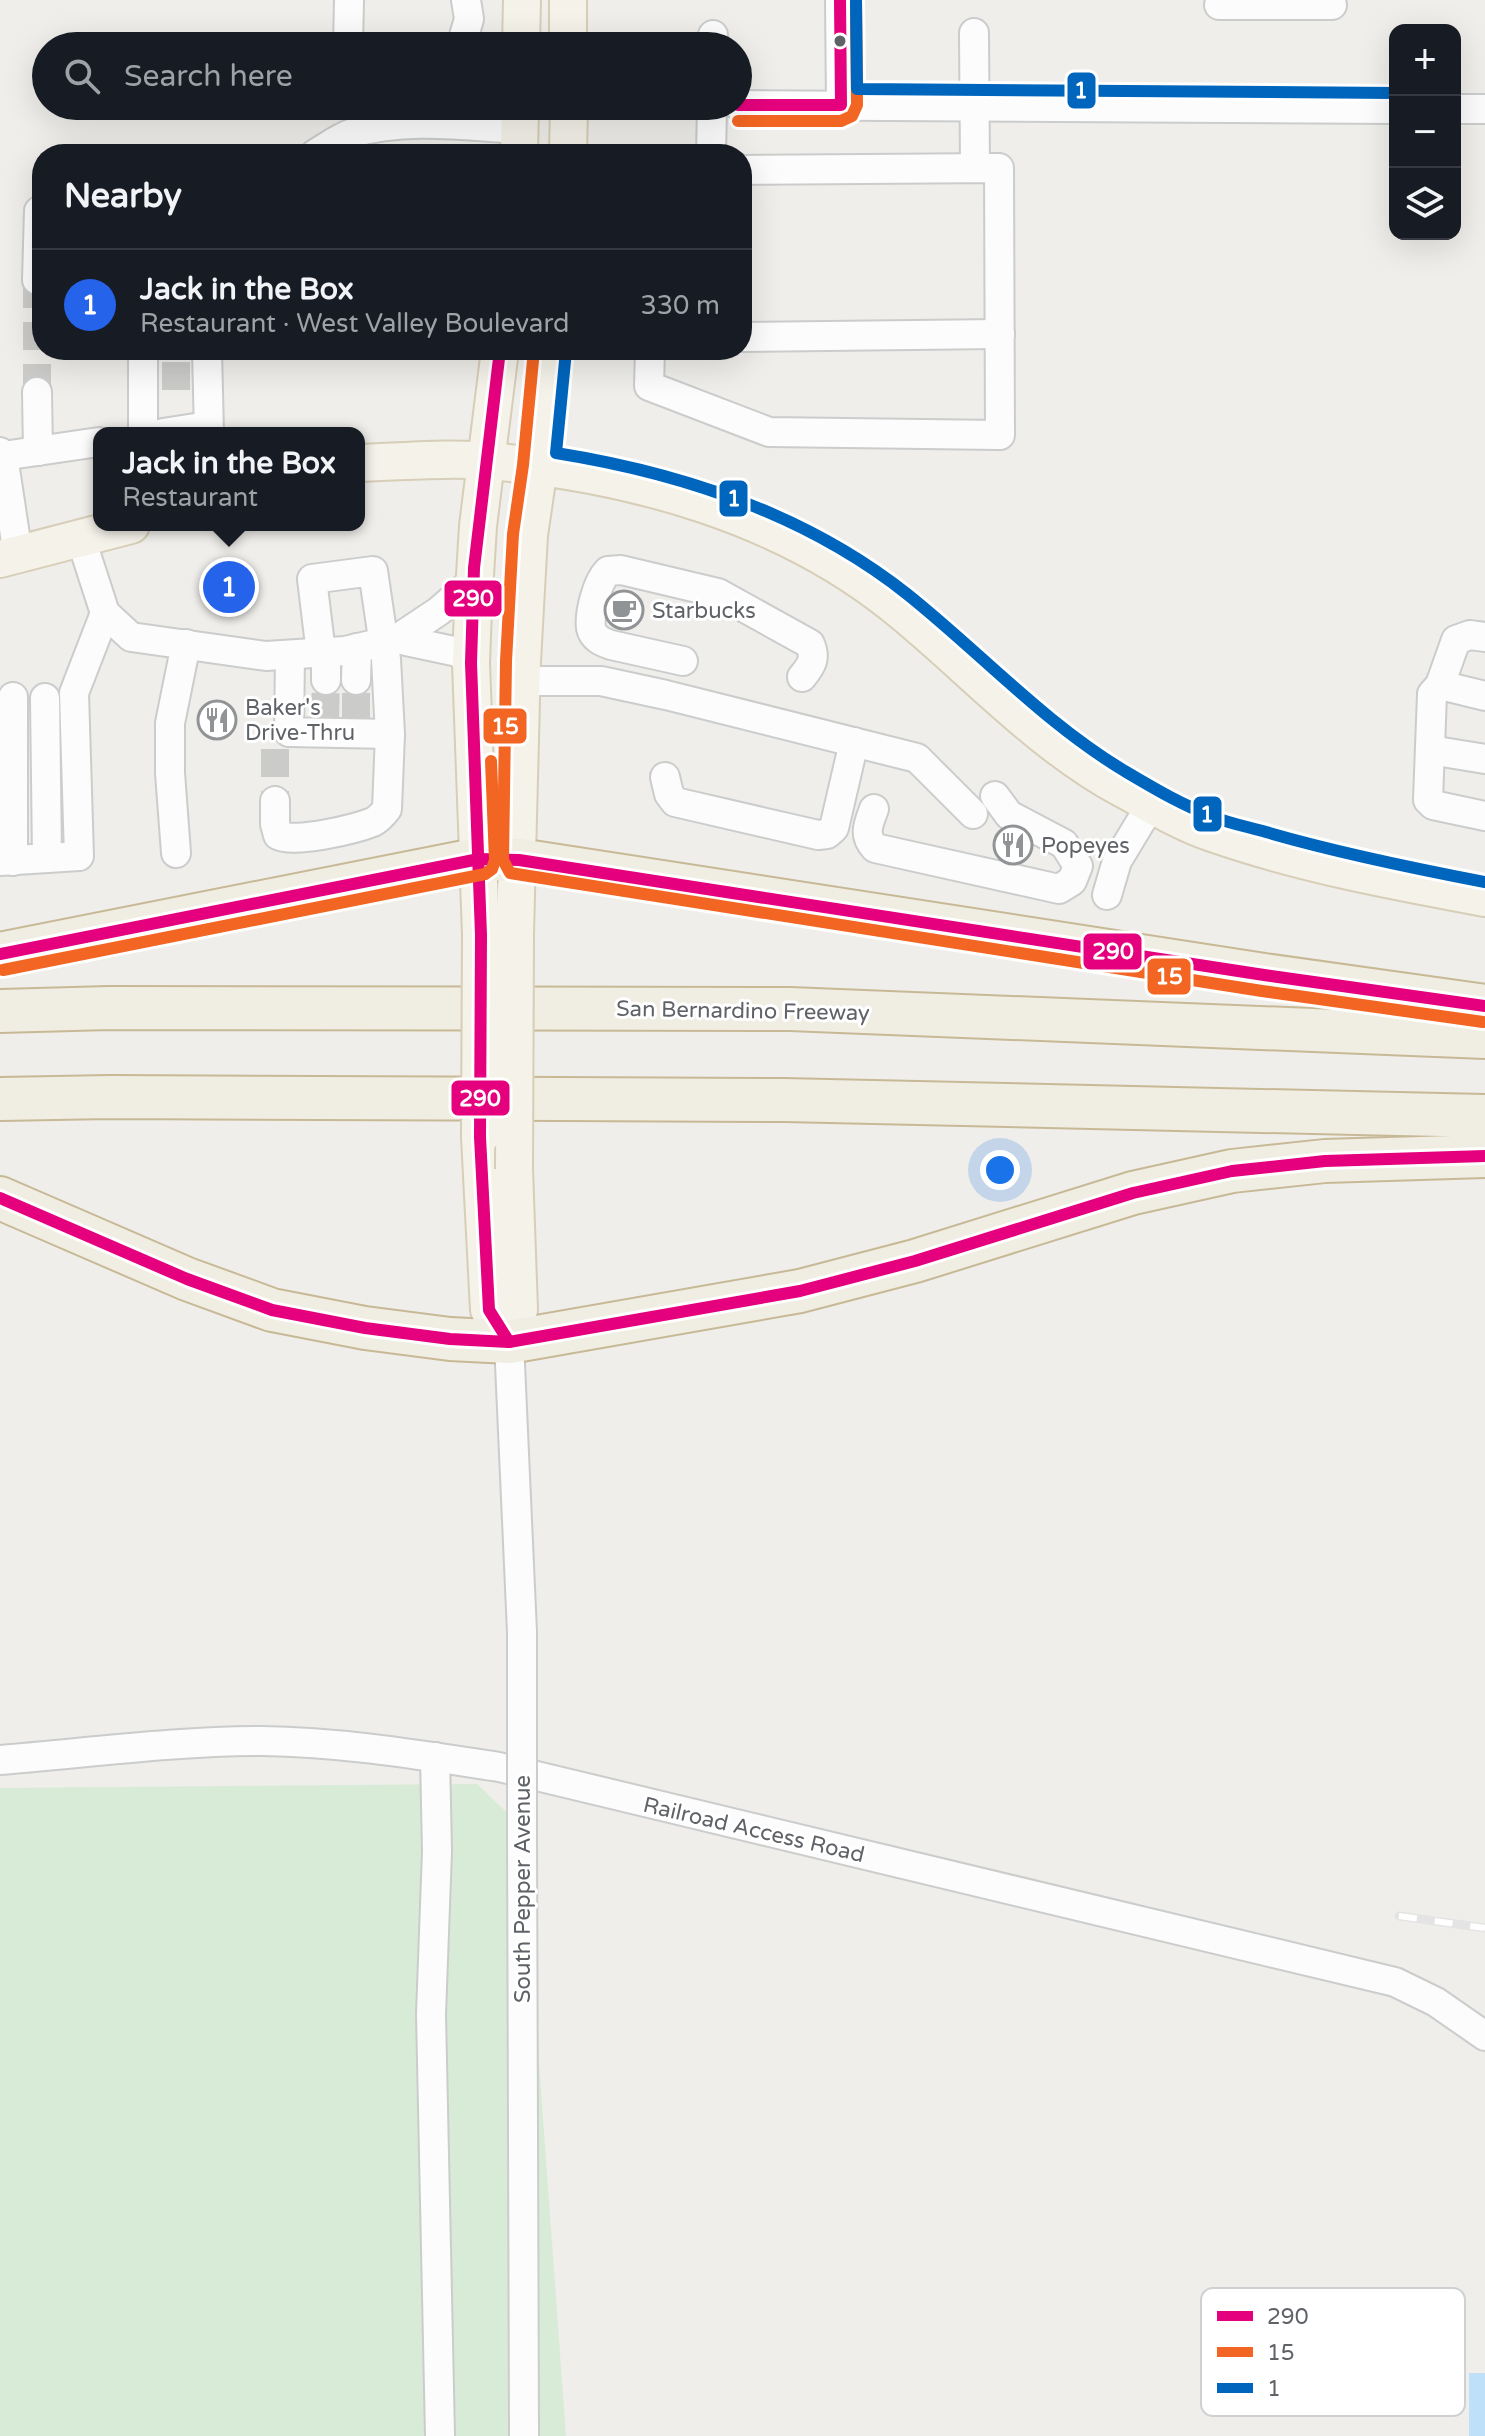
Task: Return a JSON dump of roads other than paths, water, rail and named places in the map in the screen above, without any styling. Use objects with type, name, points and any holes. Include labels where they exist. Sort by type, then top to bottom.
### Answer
[{"type":"highway","points":[[0,954],[499,859],[1485,1006]]},
{"type":"highway","name":"San Bernardino Freeway","points":[[0,1011],[109,1008],[790,1009],[1485,1037]]},
{"type":"highway","points":[[0,1099],[784,1100],[1485,1116]]},
{"type":"highway","points":[[0,1198],[187,1279],[272,1310],[416,1335],[509,1342],[847,1280],[1133,1193],[1232,1171],[1325,1161],[1485,1156]]},
{"type":"main road","points":[[521,32],[522,0]]},
{"type":"main road","points":[[568,0],[568,32]]},
{"type":"main road","points":[[568,144],[569,120]]},
{"type":"main road","points":[[499,360],[474,580],[471,663],[499,859]]},
{"type":"main road","points":[[499,859],[522,681],[529,535],[549,360]]},
{"type":"main road","points":[[365,463],[488,461],[588,473],[645,486],[743,519],[831,560],[892,603],[1038,733],[1120,787],[1209,832],[1301,859],[1485,898]]},
{"type":"main road","points":[[9,557],[110,531]]},
{"type":"main road","name":"South Pepper Avenue","points":[[499,859],[498,1167],[519,1310],[509,1342]]},
{"type":"street","points":[[348,32],[349,0]]},
{"type":"street","points":[[465,32],[469,19],[466,0]]},
{"type":"street","points":[[840,0],[841,105]]},
{"type":"street","points":[[1219,5],[1332,5]]},
{"type":"street","points":[[974,33],[975,168]]},
{"type":"street","points":[[752,105],[1389,109]]},
{"type":"street","points":[[1461,109],[1485,109]]},
{"type":"street","points":[[711,144],[712,120]]},
{"type":"street","points":[[333,144],[351,134],[391,126],[425,124],[520,130]]},
{"type":"street","points":[[650,360],[649,386],[769,432],[1000,435],[999,168],[752,170]]},
{"type":"street","points":[[752,337],[1000,334]]},
{"type":"street","points":[[144,427],[149,367]]},
{"type":"street","points":[[204,368],[208,427]]},
{"type":"street","points":[[37,392],[38,451]]},
{"type":"street","points":[[9,557],[2,454],[93,443]]},
{"type":"street","points":[[81,539],[105,613],[131,637],[266,656],[290,655],[324,662],[379,643],[439,611],[474,580]]},
{"type":"street","points":[[683,661],[611,645],[601,642],[595,635],[591,627],[596,590],[608,571],[621,570],[718,593],[810,644],[814,654],[812,665],[802,677]]},
{"type":"street","points":[[275,801],[275,824],[278,835],[283,838],[310,837],[375,821],[387,809],[390,734],[373,571],[312,579],[324,662]]},
{"type":"street","points":[[74,698],[6,697],[6,861],[79,856],[74,698],[77,681],[105,613]]},
{"type":"street","points":[[1485,637],[1470,635],[1456,640],[1440,685],[1432,694],[1428,800],[1433,805],[1485,816]]},
{"type":"street","points":[[379,643],[458,652],[471,663]]},
{"type":"street","points":[[356,680],[379,643]]},
{"type":"street","points":[[176,853],[170,723],[186,644]]},
{"type":"street","points":[[290,655],[282,740],[325,727],[356,727],[390,734]]},
{"type":"street","points":[[522,681],[601,681],[917,758],[973,814]]},
{"type":"street","points":[[1440,685],[1485,696]]},
{"type":"street","points":[[45,698],[47,858]]},
{"type":"street","points":[[665,777],[669,794],[675,802],[818,835],[827,834],[834,828],[854,742]]},
{"type":"street","points":[[1430,750],[1485,759]]},
{"type":"street","points":[[874,809],[866,828],[868,840],[875,848],[1059,889],[1072,881],[1078,866],[1064,844],[1009,815],[995,796]]},
{"type":"street","points":[[1107,895],[1117,861],[1152,803]]},
{"type":"street","name":"South Pepper Avenue","points":[[509,1342],[522,1632],[524,2436]]},
{"type":"street","name":"Railroad Access Road","points":[[0,1760],[215,1742],[265,1741],[369,1747],[499,1767],[1395,1982],[1436,2002],[1485,2036]]},
{"type":"street","points":[[435,1757],[437,1851],[431,2014],[440,2436]]},
{"type":"water","points":[[1469,2373],[1485,2373],[1485,2436],[1469,2436]]},
{"type":"tunnel","points":[[37,360],[37,392]]},
{"type":"tunnel","points":[[162,376],[196,376]]},
{"type":"tunnel","points":[[325,721],[326,680]]},
{"type":"tunnel","points":[[356,680],[356,721]]},
{"type":"tunnel","points":[[275,749],[275,801]]},
{"type":"railway","points":[[1399,1916],[1485,1928]]},
{"type":"place","name":"Jack in the Box","points":[[229,587]]},
{"type":"place","name":"Starbucks","points":[[624,610]]},
{"type":"place","name":"Baker's Drive-Thru","points":[[217,720]]},
{"type":"place","name":"Popeyes","points":[[1013,845]]}]
